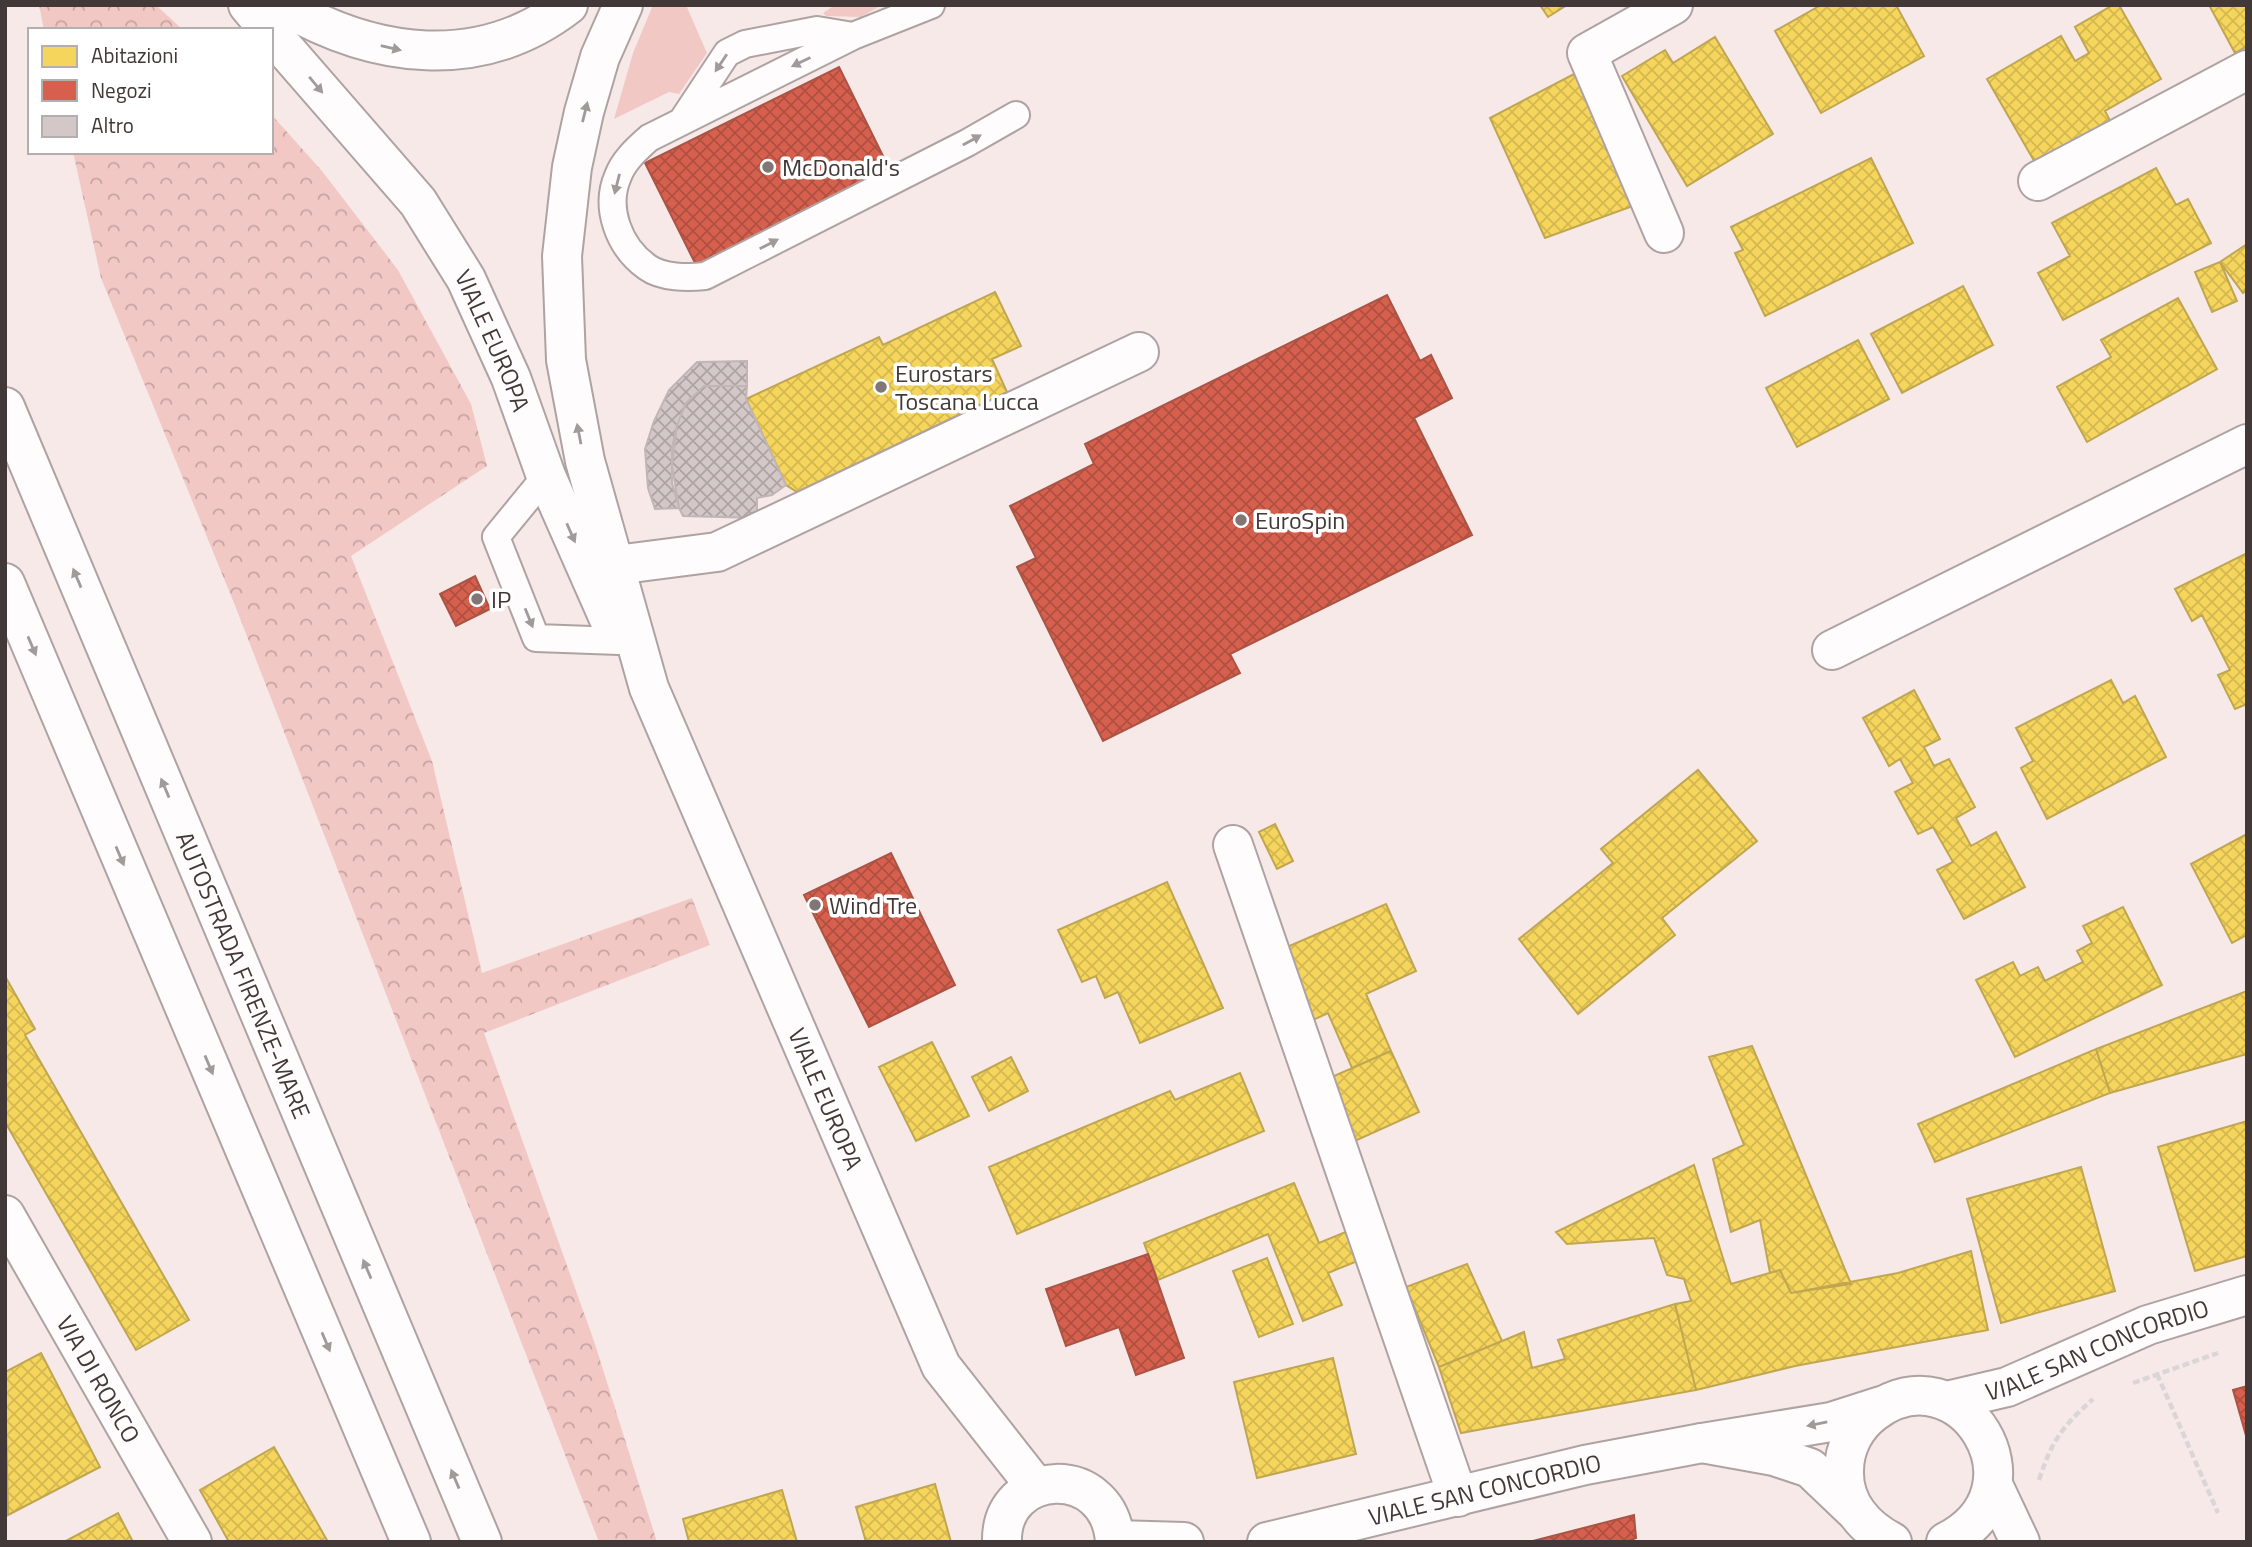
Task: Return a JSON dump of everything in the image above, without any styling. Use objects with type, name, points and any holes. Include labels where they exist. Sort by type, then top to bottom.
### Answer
[{"type":"main road","name":"VIALE EUROPA","points":[[248,5],[267,28]]},
{"type":"main road","points":[[283,5],[315,24],[352,38],[401,51],[451,50],[502,40],[524,32],[568,5]]},
{"type":"main road","name":"VIALE EUROPA","points":[[623,5],[600,57],[584,113],[572,167],[562,256],[566,360],[584,461],[616,565],[649,688],[940,1366],[1036,1487]]},
{"type":"main road","points":[[1664,233],[1587,53],[1673,5]]},
{"type":"main road","name":"VIALE EUROPA","points":[[273,34],[418,202],[466,279],[512,378],[546,476],[619,641],[649,688]]},
{"type":"main road","points":[[2038,181],[2247,70]]},
{"type":"main road","points":[[616,565],[717,552],[1139,352]]},
{"type":"main road","name":"AUTOSTRADA FIRENZE-MARE","points":[[5,407],[482,1542]]},
{"type":"main road","points":[[1832,650],[2247,444]]},
{"type":"main road","points":[[5,583],[411,1542]]},
{"type":"main road","points":[[1233,845],[1458,1497]]},
{"type":"main road","name":"VIA DI RONCO","points":[[5,1215],[192,1542]]},
{"type":"main road","name":"VIALE SAN CONCORDIO","points":[[1947,1401],[2007,1387],[2148,1325],[2247,1295]]},
{"type":"main road","name":"VIALE SAN CONCORDIO","points":[[1267,1542],[1585,1465],[1831,1422],[1903,1397],[1925,1396],[1947,1401],[1964,1411],[1989,1444],[1994,1465],[1993,1485],[1984,1509],[1969,1528],[1947,1542]]},
{"type":"main road","name":"VIALE SAN CONCORDIO","points":[[1853,1509],[1843,1474],[1845,1456],[1852,1436],[1865,1418],[1883,1405]]},
{"type":"main road","name":"VIALE SAN CONCORDIO","points":[[1702,1443],[1774,1456],[1811,1468],[1864,1523],[1892,1542]]},
{"type":"main road","points":[[1002,1542],[1007,1514],[1020,1498],[1036,1487],[1055,1483],[1073,1485],[1090,1492],[1104,1505],[1113,1522],[1116,1541],[1184,1542]]},
{"type":"main road","points":[[1993,1485],[2020,1542]]},
{"type":"lane","points":[[931,5],[853,36],[649,138],[631,155],[617,176],[612,209],[624,243],[649,268],[686,279],[705,276],[967,144],[1016,115]]},
{"type":"lane","points":[[682,122],[727,53],[745,44],[817,30],[853,36]]},
{"type":"lane","points":[[546,476],[496,537],[536,638],[619,641]]},
{"type":"path","points":[[2120,1388],[2221,1352]]},
{"type":"path","points":[[2157,1374],[2218,1513]]},
{"type":"path","points":[[2040,1493],[2038,1482],[2049,1451],[2064,1425],[2095,1397]]},
{"type":"green space","points":[[39,5],[156,5],[181,28],[44,28]]},
{"type":"green space","points":[[653,5],[686,5],[707,53],[679,94],[669,92],[614,119],[633,53]]},
{"type":"green space","points":[[835,5],[882,5],[861,17],[826,16],[823,13]]},
{"type":"green space","points":[[273,116],[322,171],[398,270],[471,404],[487,466],[351,556],[432,761],[482,973],[692,898],[710,945],[484,1033],[595,1344],[657,1542],[599,1542],[234,603],[101,278],[73,154],[273,154]]},
{"type":"building: Abitazioni","points":[[1540,5],[1567,5],[1548,17]]},
{"type":"building: Abitazioni","points":[[1821,5],[1896,5],[1924,56],[1821,113],[1775,31]]},
{"type":"building: Abitazioni","points":[[2113,5],[2119,5],[2161,79],[2105,111],[2116,132],[2041,173],[1987,79],[2061,36],[2075,61],[2089,53],[2075,27]]},
{"type":"building: Abitazioni","points":[[2209,5],[2247,5],[2247,46],[2235,53]]},
{"type":"building: Abitazioni","points":[[1715,37],[1773,134],[1687,186],[1622,76],[1665,50],[1673,63]]},
{"type":"building: Abitazioni","points":[[1578,72],[1633,206],[1545,238],[1490,118]]},
{"type":"building: Abitazioni","points":[[1871,158],[1913,243],[1765,316],[1735,253],[1743,250],[1731,227]]},
{"type":"building: Abitazioni","points":[[2156,168],[2176,205],[2188,199],[2211,243],[2063,320],[2038,273],[2070,256],[2052,223]]},
{"type":"building: Abitazioni","points":[[2247,244],[2247,290],[2243,293],[2220,262]]},
{"type":"building: Abitazioni","points":[[2220,262],[2237,301],[2212,312],[2195,272]]},
{"type":"building: Abitazioni","points":[[1963,286],[1993,345],[1902,393],[1871,334]]},
{"type":"building: Abitazioni","points":[[995,292],[1021,346],[992,359],[1007,392],[797,492],[786,485],[746,399],[879,337],[883,345]]},
{"type":"building: Abitazioni","points":[[2178,298],[2217,369],[2087,442],[2057,387],[2111,357],[2101,340]]},
{"type":"building: Abitazioni","points":[[1858,340],[1889,399],[1797,447],[1766,388]]},
{"type":"building: Abitazioni","points":[[2247,553],[2247,704],[2235,709],[2218,675],[2230,670],[2202,615],[2192,621],[2175,589]]},
{"type":"building: Abitazioni","points":[[2111,680],[2123,703],[2135,696],[2166,757],[2047,819],[2021,768],[2033,761],[2016,728]]},
{"type":"building: Abitazioni","points":[[1914,690],[1940,739],[1924,747],[1934,766],[1949,759],[1975,807],[1956,818],[1971,846],[1996,832],[2025,887],[1964,919],[1937,870],[1953,862],[1933,827],[1918,834],[1895,792],[1913,783],[1900,759],[1889,766],[1863,718]]},
{"type":"building: Abitazioni","points":[[1698,770],[1757,841],[1662,918],[1675,935],[1578,1014],[1519,939],[1613,863],[1601,849]]},
{"type":"building: Abitazioni","points":[[1275,824],[1293,861],[1277,869],[1259,832]]},
{"type":"building: Abitazioni","points":[[2247,834],[2247,935],[2232,943],[2191,864]]},
{"type":"building: Abitazioni","points":[[1167,882],[1223,1008],[1140,1043],[1118,992],[1105,998],[1096,976],[1082,982],[1058,930]]},
{"type":"building: Abitazioni","points":[[1386,904],[1416,971],[1366,994],[1391,1051],[1352,1068],[1328,1013],[1311,1021],[1280,950]]},
{"type":"building: Abitazioni","points":[[2123,907],[2162,985],[2015,1057],[1976,980],[2013,962],[2020,976],[2038,967],[2045,981],[2083,962],[2077,951],[2092,943],[2083,926]]},
{"type":"building: Abitazioni","points":[[5,976],[35,1029],[25,1035],[189,1320],[136,1350],[5,1122]]},
{"type":"building: Abitazioni","points":[[2247,991],[2247,1054],[2110,1093],[2096,1049]]},
{"type":"building: Abitazioni","points":[[932,1042],[969,1116],[916,1141],[879,1067]]},
{"type":"building: Abitazioni","points":[[1752,1046],[1851,1284],[1791,1293],[1780,1270],[1770,1273],[1760,1220],[1731,1232],[1713,1159],[1744,1145],[1709,1057]]},
{"type":"building: Abitazioni","points":[[2096,1049],[2110,1093],[1935,1162],[1918,1124]]},
{"type":"building: Abitazioni","points":[[1391,1051],[1419,1112],[1346,1145],[1318,1083]]},
{"type":"building: Abitazioni","points":[[1011,1057],[1028,1091],[989,1111],[972,1077]]},
{"type":"building: Abitazioni","points":[[1240,1073],[1264,1131],[1017,1234],[989,1167],[1170,1091],[1175,1100]]},
{"type":"building: Abitazioni","points":[[2247,1121],[2247,1256],[2195,1271],[2158,1147]]},
{"type":"building: Abitazioni","points":[[1694,1165],[1731,1284],[1780,1270],[1791,1293],[1898,1273],[1971,1251],[1988,1330],[1795,1366],[1696,1390],[1675,1304],[1691,1301],[1684,1279],[1667,1275],[1654,1238],[1567,1244],[1556,1232]]},
{"type":"building: Abitazioni","points":[[2081,1167],[2115,1291],[2001,1323],[1967,1199]]},
{"type":"building: Abitazioni","points":[[1294,1183],[1319,1243],[1348,1231],[1360,1260],[1328,1273],[1342,1305],[1303,1321],[1268,1234],[1158,1280],[1144,1243]]},
{"type":"building: Abitazioni","points":[[1267,1258],[1293,1324],[1259,1337],[1233,1271]]},
{"type":"building: Abitazioni","points":[[1467,1264],[1502,1341],[1439,1367],[1406,1287]]},
{"type":"building: Abitazioni","points":[[1675,1304],[1696,1390],[1461,1433],[1439,1367],[1524,1332],[1532,1368],[1565,1359],[1558,1340]]},
{"type":"building: Abitazioni","points":[[41,1353],[100,1467],[8,1515],[5,1372]]},
{"type":"building: Abitazioni","points":[[1333,1358],[1356,1454],[1257,1478],[1234,1382]]},
{"type":"building: Abitazioni","points":[[274,1447],[328,1542],[229,1542],[200,1490]]},
{"type":"building: Abitazioni","points":[[935,1484],[951,1542],[866,1542],[856,1507]]},
{"type":"building: Abitazioni","points":[[782,1490],[797,1542],[689,1542],[683,1519]]},
{"type":"building: Abitazioni","points":[[118,1513],[133,1542],[64,1542]]},
{"type":"building: Negozi","name":"McDonald's","points":[[839,67],[890,170],[697,267],[645,163]]},
{"type":"building: Negozi","name":"EuroSpin","points":[[1387,295],[1420,361],[1431,355],[1452,398],[1414,418],[1472,535],[1230,654],[1240,673],[1103,741],[1017,567],[1036,558],[1010,506],[1094,464],[1085,444]]},
{"type":"building: Negozi","points":[[475,576],[490,609],[456,626],[440,594]]},
{"type":"building: Negozi","points":[[891,853],[955,985],[869,1027],[804,895]]},
{"type":"building: Negozi","points":[[1148,1254],[1184,1358],[1136,1375],[1119,1327],[1066,1346],[1046,1289]]},
{"type":"building: Negozi","points":[[2247,1386],[2247,1439],[2233,1390]]},
{"type":"building: Negozi","points":[[1634,1515],[1636,1538],[1625,1542],[1529,1542]]},
{"type":"building: Altro","points":[[747,361],[747,386],[704,386],[686,403],[672,448],[672,483],[679,508],[655,509],[648,488],[645,449],[654,421],[669,390],[697,362]]},
{"type":"building: Altro","points":[[704,386],[747,386],[746,399],[786,485],[772,495],[757,498],[757,518],[683,516],[679,508],[672,466],[677,425],[686,403]]},
{"type":"place","name":"McDonald's","points":[[768,167]]},
{"type":"place","name":"Eurostars Toscana Lucca","points":[[881,387]]},
{"type":"place","name":"EuroSpin","points":[[1241,520]]},
{"type":"place","name":"IP","points":[[477,599]]},
{"type":"place","name":"Wind Tre","points":[[815,905]]}]
